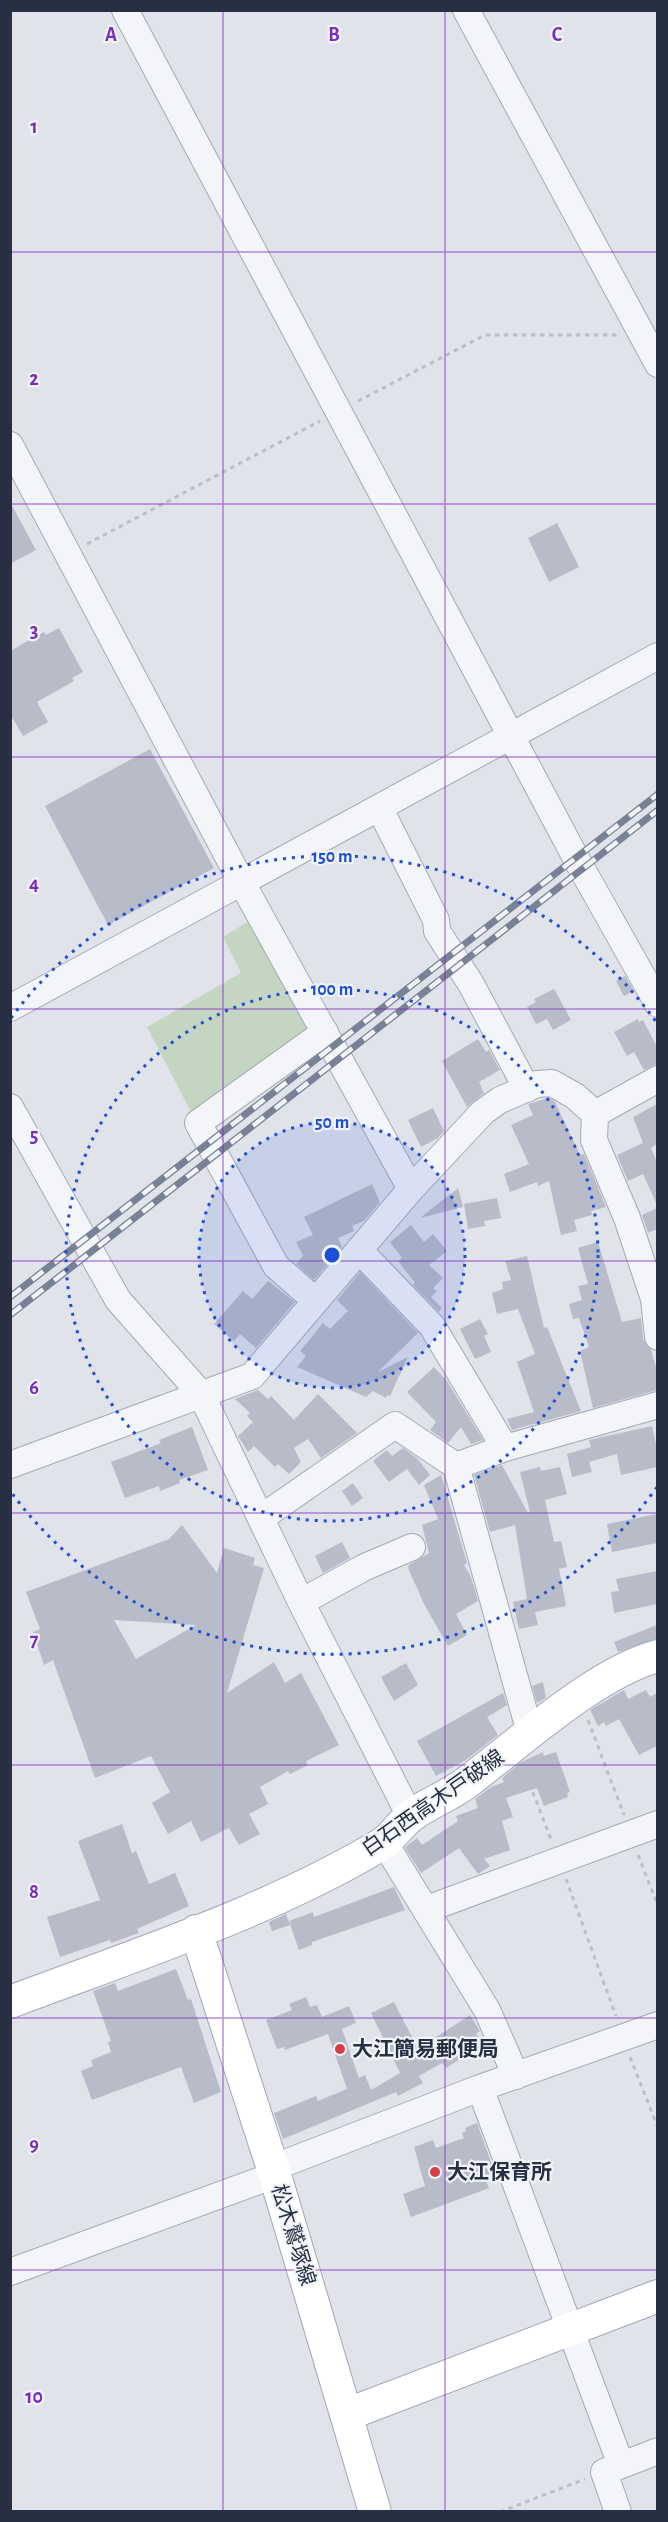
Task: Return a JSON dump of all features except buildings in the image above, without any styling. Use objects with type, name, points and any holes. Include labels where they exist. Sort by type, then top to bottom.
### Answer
[{"type":"main road","name":"白石西高木戸破線","points":[[196,1931],[317,1879],[384,1842],[410,1816],[463,1785],[522,1739],[610,1676],[639,1661],[657,1656]]},
{"type":"main road","points":[[10,2002],[196,1931]]},
{"type":"main road","name":"松木鷲塚線","points":[[196,1931],[348,2414]]},
{"type":"main road","points":[[375,2511],[348,2414],[657,2296]]},
{"type":"street","points":[[125,10],[511,736],[657,1004]]},
{"type":"street","points":[[466,10],[657,364]]},
{"type":"street","points":[[10,446],[242,883],[411,1189]]},
{"type":"street","points":[[10,1008],[380,809],[657,656]]},
{"type":"street","points":[[380,809],[436,920],[437,931],[471,984],[527,1089]]},
{"type":"street","points":[[316,1300],[276,1266],[198,1123],[325,1032]]},
{"type":"street","points":[[595,1114],[657,1079]]},
{"type":"street","points":[[10,1466],[252,1376],[411,1189],[483,1112],[500,1100],[537,1084],[552,1083],[575,1096],[595,1114]]},
{"type":"street","points":[[10,1107],[118,1300],[201,1394],[301,1602],[410,1816]]},
{"type":"street","points":[[595,1114],[594,1140],[627,1218],[654,1299],[657,1337]]},
{"type":"street","points":[[358,1250],[432,1326],[505,1448]]},
{"type":"street","points":[[456,1467],[505,1448],[657,1405]]},
{"type":"street","points":[[261,1518],[394,1425],[456,1467],[522,1739]]},
{"type":"street","points":[[301,1602],[365,1568],[412,1547]]},
{"type":"street","points":[[427,1909],[657,1824]]},
{"type":"street","points":[[384,1842],[487,2010],[516,2076]]},
{"type":"street","points":[[10,2272],[273,2172],[480,2088],[657,2025]]},
{"type":"street","points":[[480,2088],[571,2327],[612,2469],[618,2511]]},
{"type":"street","points":[[612,2469],[657,2451]]},
{"type":"path","points":[[69,554],[485,335],[602,336],[640,333]]},
{"type":"path","points":[[580,1697],[626,1822]]},
{"type":"path","points":[[522,1739],[559,1860],[657,2128]]},
{"type":"path","points":[[638,1854],[657,1906]]},
{"type":"path","points":[[500,2511],[612,2469]]},
{"type":"green space","points":[[249,921],[307,1023],[308,1032],[212,1107],[191,1112],[147,1027],[241,973],[223,937]]},
{"type":"railway","points":[[10,1297],[658,794]]},
{"type":"railway","points":[[10,1315],[658,810]]},
{"type":"place","name":"大江簡易郵便局","points":[[340,2049]]},
{"type":"place","name":"大江保育所","points":[[435,2172]]}]
